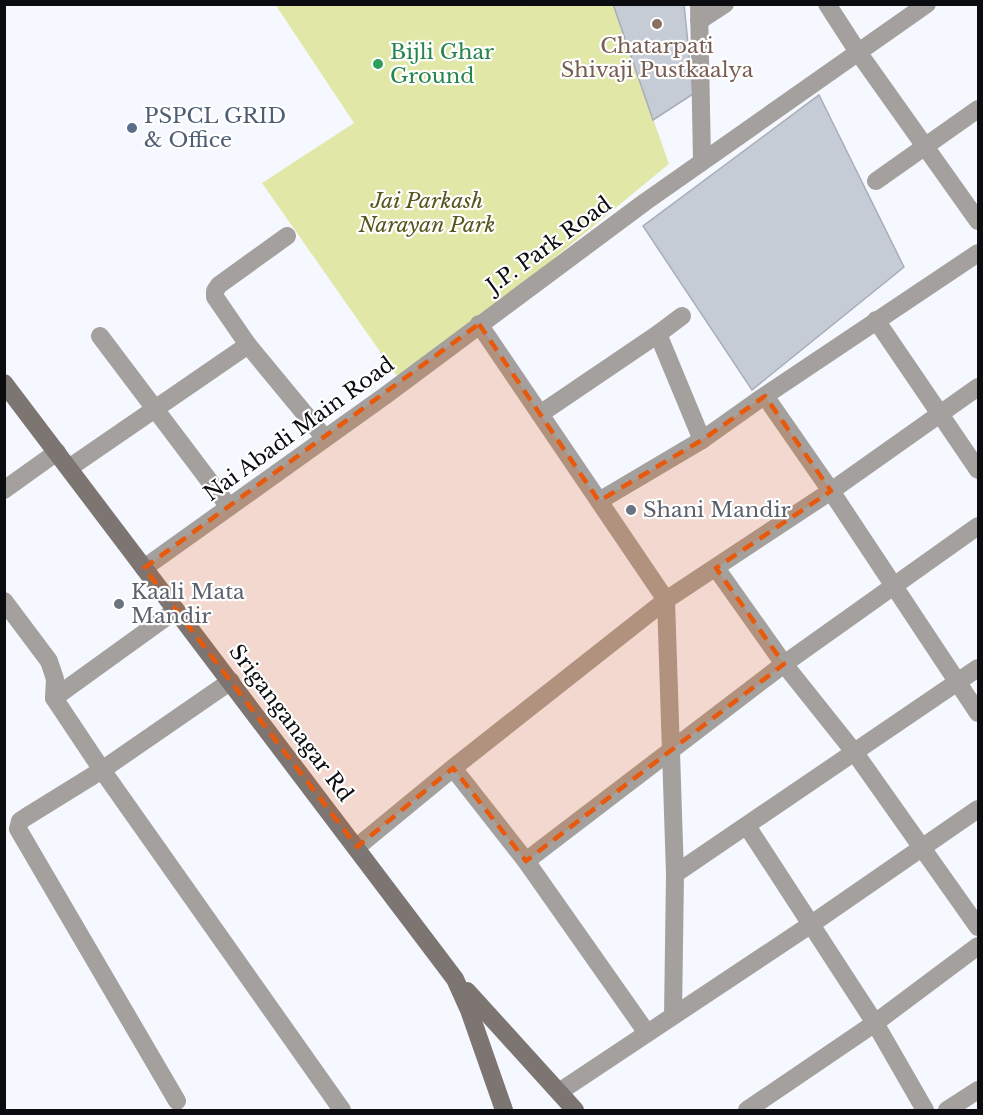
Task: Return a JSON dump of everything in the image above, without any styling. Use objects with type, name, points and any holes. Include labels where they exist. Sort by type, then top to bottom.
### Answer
[{"type":"main road","name":"Sriganganagar Rd","points":[[4,383],[455,979],[469,1010],[501,1109]]},
{"type":"main road","points":[[455,979],[575,1110]]},
{"type":"street","points":[[702,161],[699,13],[725,4]]},
{"type":"street","points":[[827,4],[858,52],[978,221]]},
{"type":"street","name":"J.P. Park Road","points":[[479,324],[702,161],[927,4]]},
{"type":"street","points":[[876,181],[978,109]]},
{"type":"street","points":[[287,236],[219,285],[215,291],[215,297],[248,345],[324,438]]},
{"type":"street","points":[[599,501],[702,440],[978,253]]},
{"type":"street","points":[[540,414],[682,316]]},
{"type":"street","points":[[876,320],[978,470]]},
{"type":"street","points":[[479,324],[666,600],[675,873],[673,1016]]},
{"type":"street","name":"Nai Abadi Main Road","points":[[144,568],[386,395],[479,324]]},
{"type":"street","points":[[658,334],[702,440]]},
{"type":"street","points":[[100,336],[230,507]]},
{"type":"street","points":[[69,468],[248,345]]},
{"type":"street","points":[[357,847],[666,600],[831,491],[978,387]]},
{"type":"street","points":[[765,396],[978,712]]},
{"type":"street","points":[[4,490],[57,452]]},
{"type":"street","points":[[526,861],[784,664],[978,526]]},
{"type":"street","points":[[716,568],[784,664],[855,753],[978,927]]},
{"type":"street","points":[[4,601],[49,661],[54,679],[54,698],[102,770],[342,1110]]},
{"type":"street","points":[[54,698],[176,610]]},
{"type":"street","points":[[675,873],[978,668]]},
{"type":"street","points":[[177,1101],[18,829],[20,822],[26,817],[102,770],[231,681]]},
{"type":"street","points":[[453,768],[526,861],[647,1033]]},
{"type":"street","points":[[559,1092],[810,925],[978,809]]},
{"type":"street","points":[[747,826],[875,1023],[925,1110]]},
{"type":"street","points":[[747,1110],[875,1023],[978,946]]},
{"type":"street","points":[[947,1110],[978,1090]]},
{"type":"highlighted area","points":[[479,324],[599,501],[702,440],[765,396],[831,491],[716,568],[784,664],[526,861],[453,768],[357,847],[144,568]]},
{"type":"green space","name":"Jai Parkash Narayan Park","points":[[275,4],[530,5],[524,9],[531,5],[613,5],[669,164],[402,383],[262,183],[354,123]]},
{"type":"building","points":[[613,4],[684,4],[693,94],[653,120]]},
{"type":"building","points":[[819,95],[904,267],[752,390],[643,226]]},
{"type":"place","name":"Chatarpati Shivaji Pustkaalya","points":[[657,24]]},
{"type":"place","name":"Bijli Ghar Ground","points":[[378,64]]},
{"type":"place","name":"PSPCL GRID & Office","points":[[132,128]]},
{"type":"place","name":"Shani Mandir","points":[[631,510]]},
{"type":"place","name":"Kaali Mata Mandir","points":[[119,604]]}]
